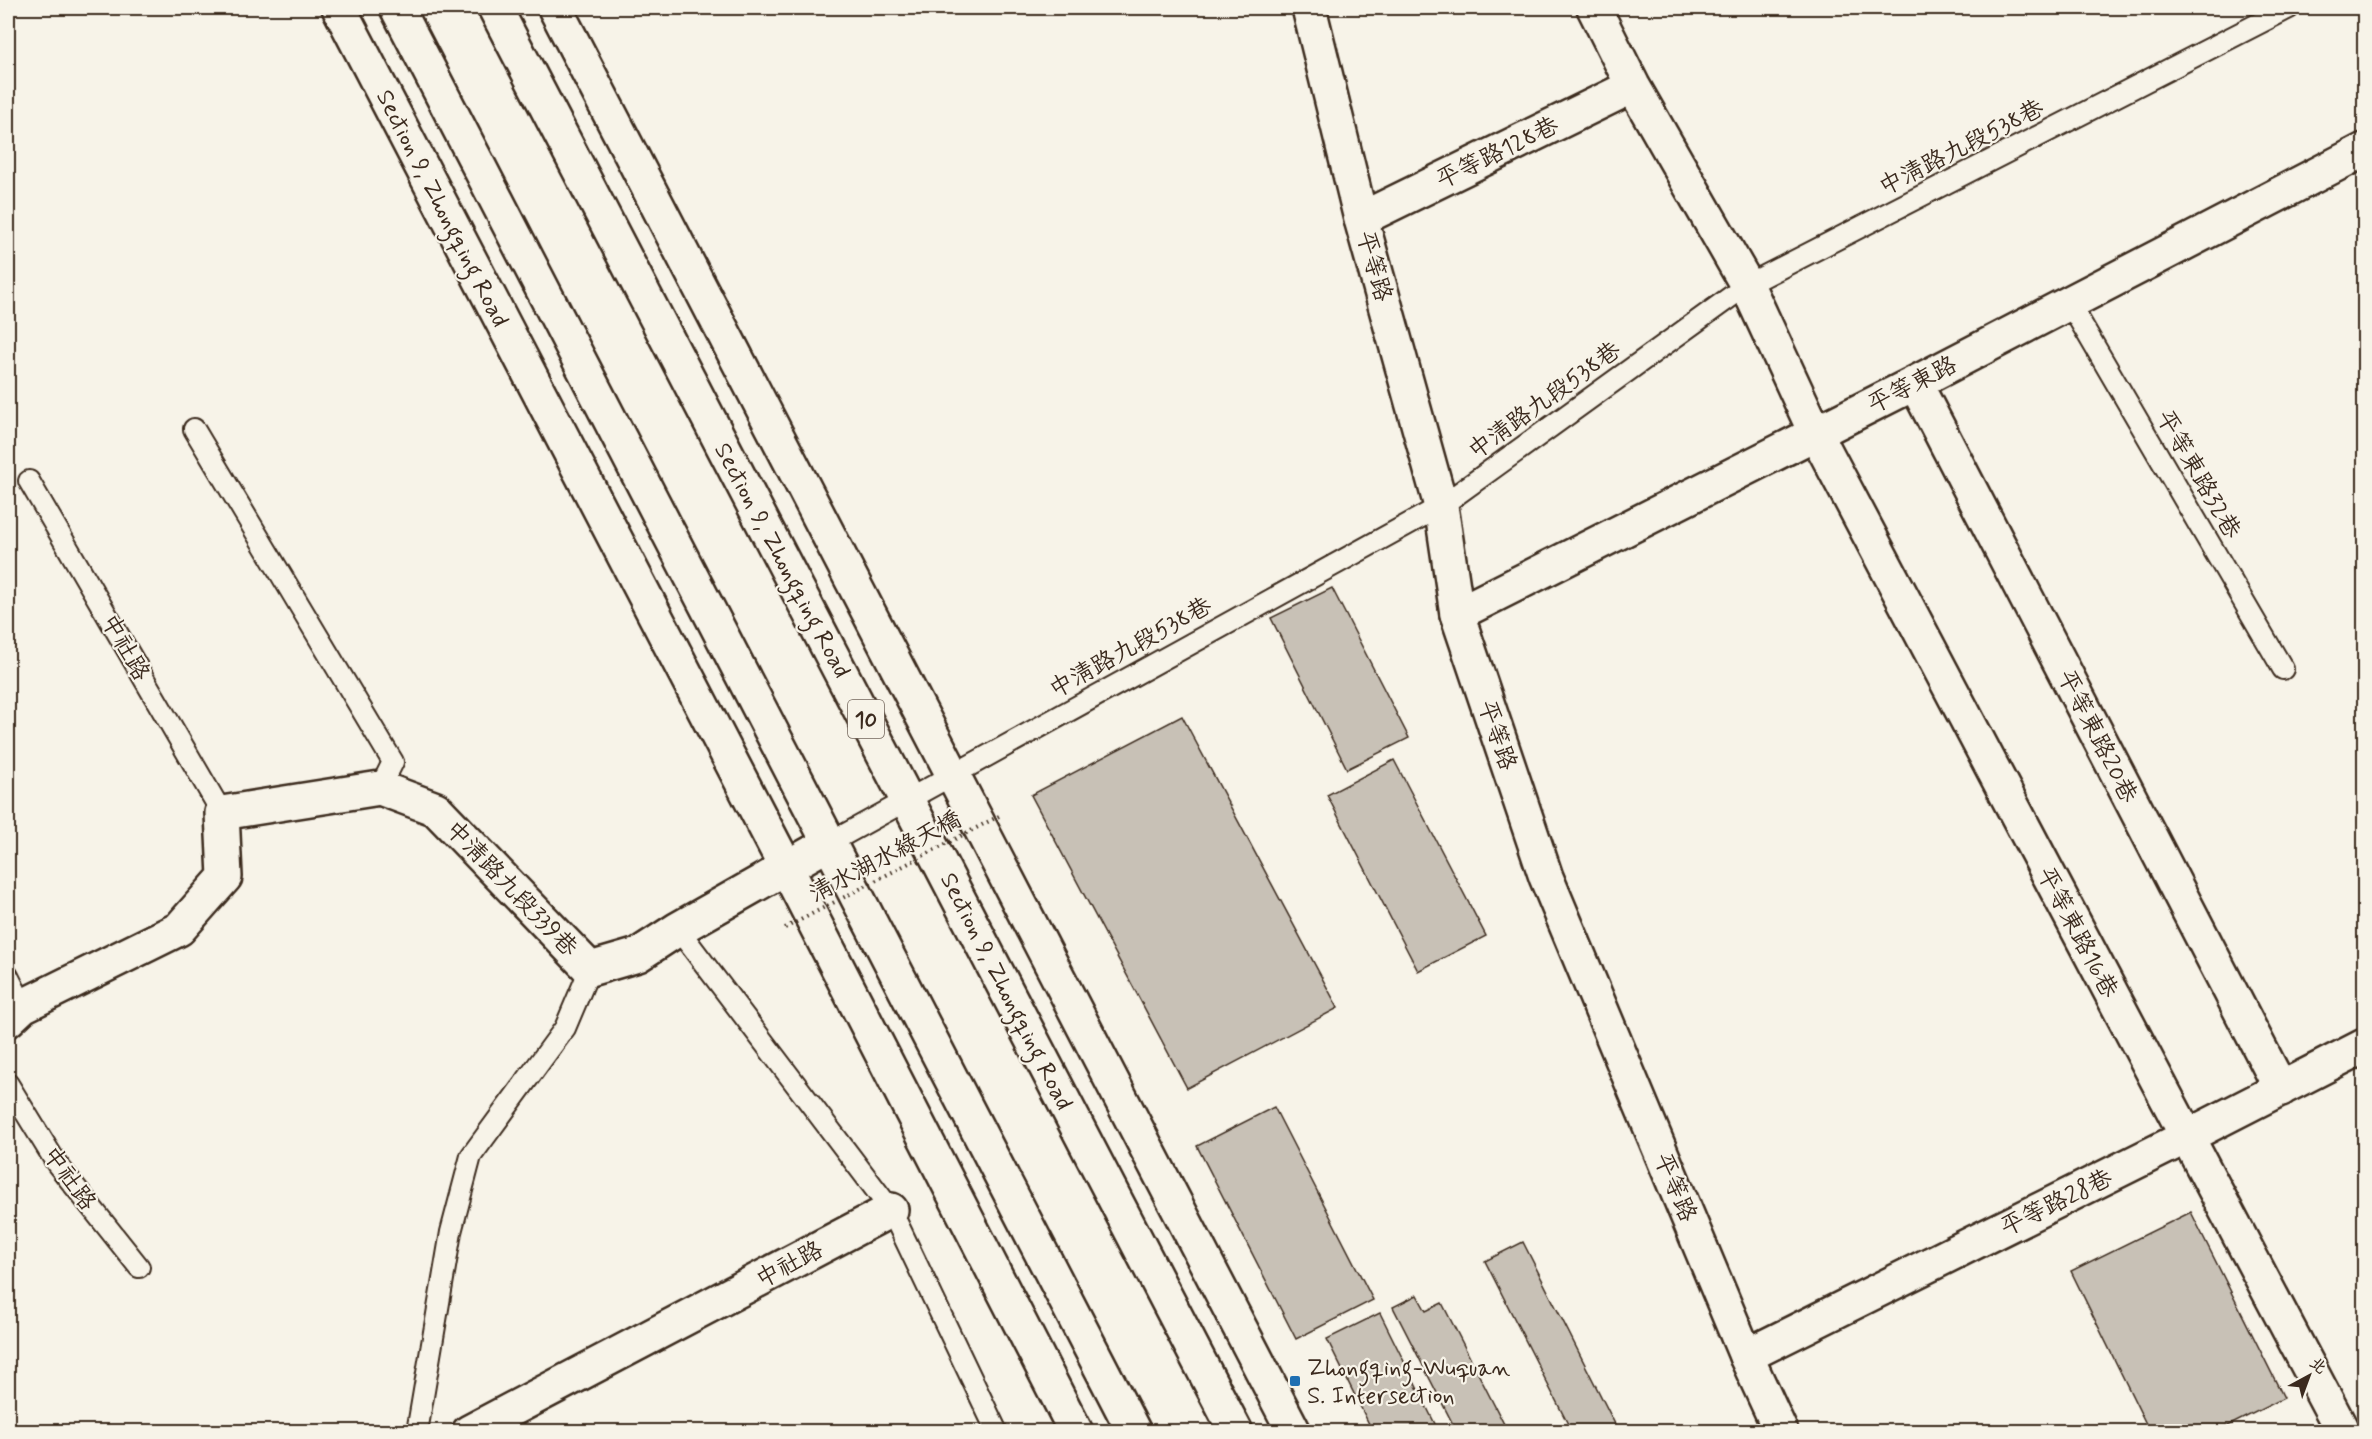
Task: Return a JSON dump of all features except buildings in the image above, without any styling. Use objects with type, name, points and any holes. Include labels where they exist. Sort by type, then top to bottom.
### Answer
[{"type":"street","name":"Section 9, Zhongqing Road","points":[[339,8],[786,867],[1076,1431]]},
{"type":"street","points":[[397,8],[831,842],[1134,1431]]},
{"type":"street","name":"Section 9, Zhongqing Road","points":[[495,8],[1236,1431]]},
{"type":"street","points":[[555,8],[1294,1431]]},
{"type":"street","name":"平等路","points":[[1310,8],[1362,219],[1441,506],[1457,614],[1546,877],[1746,1356],[1781,1431]]},
{"type":"street","name":"平等東路16巷","points":[[1594,8],[1633,86],[1747,285],[1815,432],[2343,1431]]},
{"type":"street","name":"平等路128巷","points":[[1362,219],[1633,86]]},
{"type":"street","name":"平等東路","points":[[1457,614],[2070,304],[2364,150]]},
{"type":"street","name":"平等東路20巷","points":[[1915,383],[2282,1089]]},
{"type":"street","name":"中清路九段339巷","points":[[222,813],[380,788],[436,809],[590,969],[638,955],[678,929],[831,842]]},
{"type":"street","points":[[15,1013],[179,929],[225,877],[222,813]]},
{"type":"street","name":"平等路28巷","points":[[1746,1356],[2364,1046]]},
{"type":"street","name":"中社路","points":[[469,1431],[891,1210]]},
{"type":"lane","name":"中清路九段538巷","points":[[831,842],[1441,506],[1747,285],[2289,8]]},
{"type":"lane","name":"平等東路32巷","points":[[2070,304],[2283,669]]},
{"type":"lane","points":[[194,429],[393,762],[380,788]]},
{"type":"lane","name":"中社路","points":[[29,481],[222,813]]},
{"type":"lane","points":[[678,929],[891,1210],[997,1431]]},
{"type":"lane","points":[[417,1431],[451,1232],[471,1155],[565,1028],[590,969]]},
{"type":"lane","points":[[8,976],[15,1013]]},
{"type":"lane","name":"中社路","points":[[8,1084],[57,1164],[139,1267]]},
{"type":"path","name":"清水湖水綠天橋","points":[[785,928],[1001,815]]},
{"type":"place","name":"Zhongqing-Wuquan S. Intersection","points":[[1295,1381]]}]
